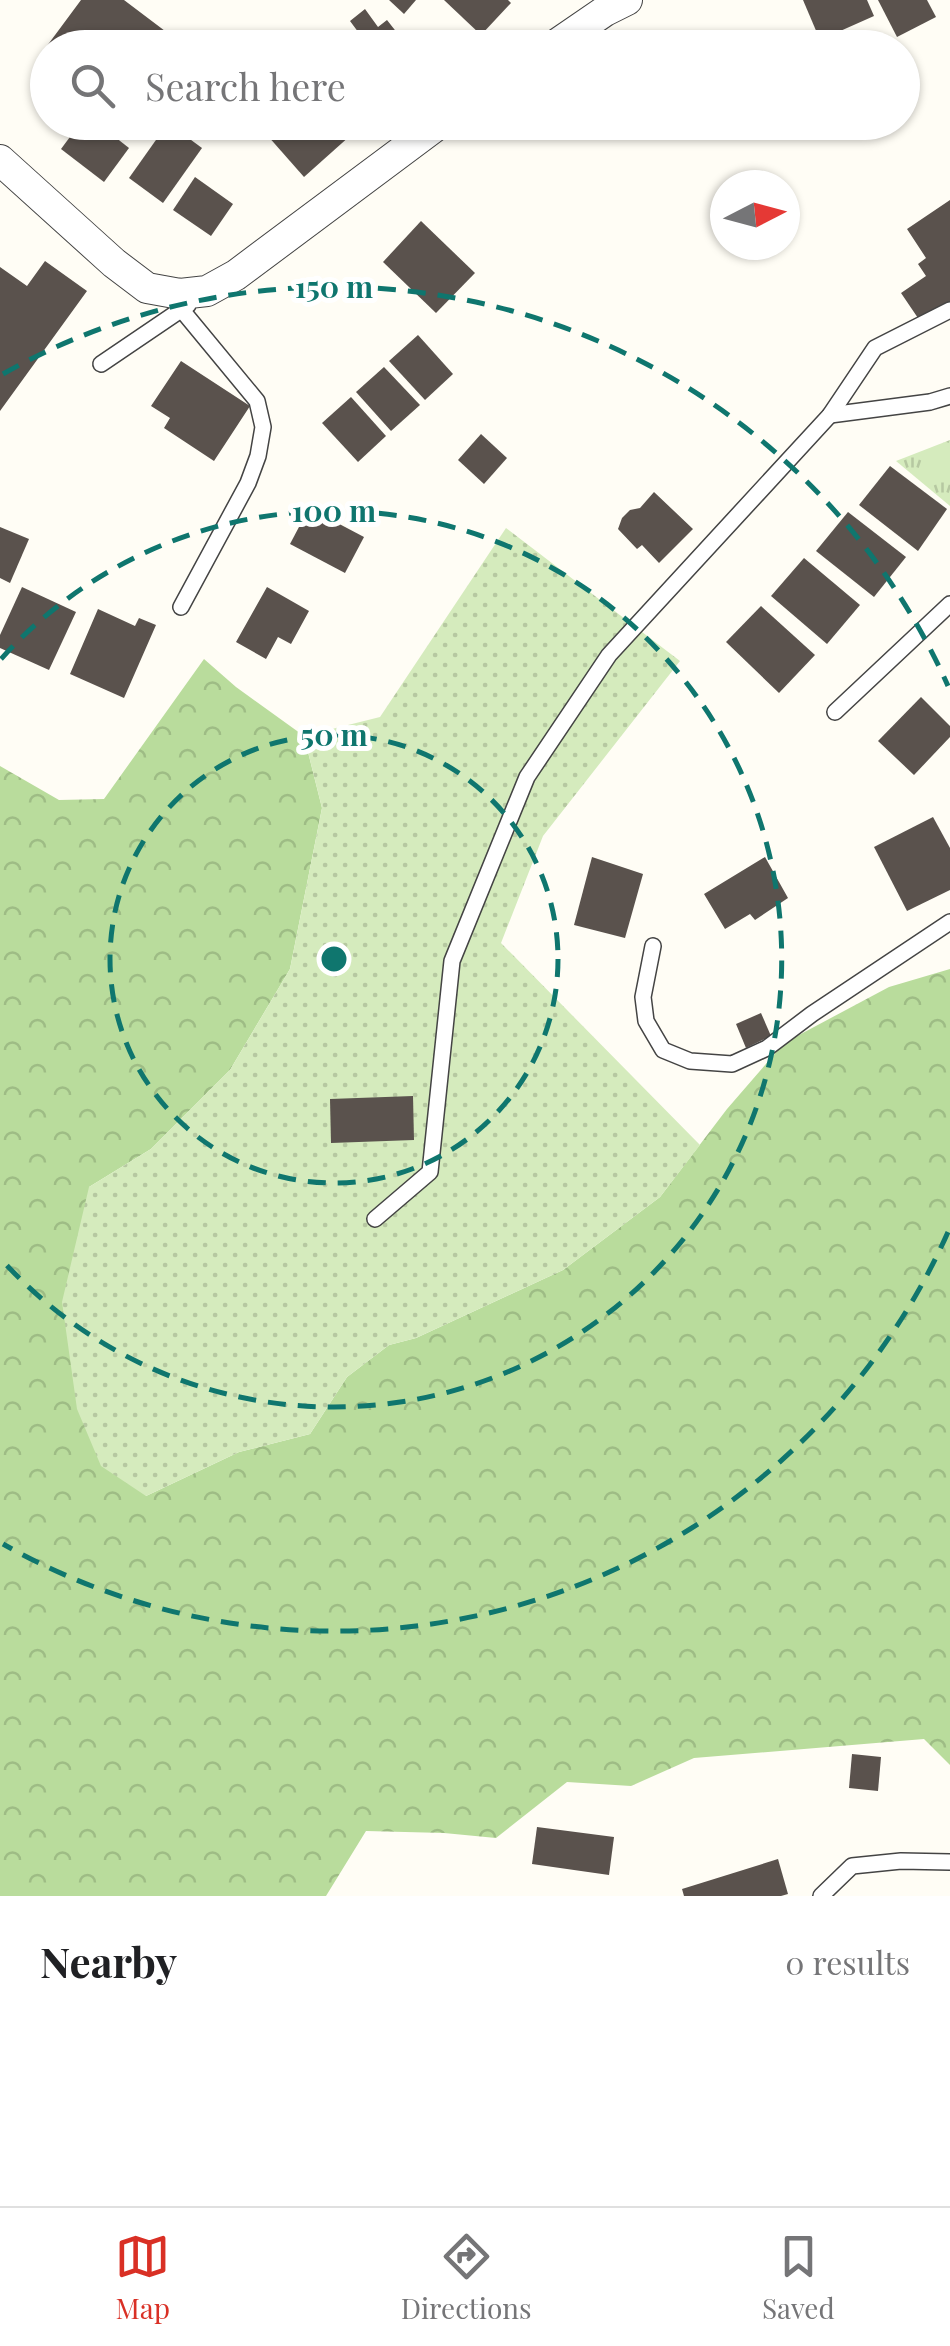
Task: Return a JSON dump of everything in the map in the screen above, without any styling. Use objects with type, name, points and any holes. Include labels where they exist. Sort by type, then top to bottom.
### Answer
[{"type":"street","points":[[578,30],[627,0]]},
{"type":"street","points":[[0,160],[114,263],[148,288],[180,294],[208,291],[236,275],[416,140]]},
{"type":"lane","points":[[102,364],[208,291]]},
{"type":"lane","points":[[180,607],[248,483],[263,427],[258,401],[181,309]]},
{"type":"lane","points":[[374,1219],[430,1172],[452,961],[527,777],[608,655],[830,414],[875,348],[950,310]]},
{"type":"lane","points":[[830,414],[950,396]]},
{"type":"lane","points":[[835,712],[950,604]]},
{"type":"lane","points":[[653,946],[643,998],[646,1021],[662,1050],[690,1061],[732,1064],[766,1048],[950,922]]},
{"type":"lane","points":[[821,1896],[852,1866],[950,1862]]},
{"type":"green space","points":[[950,440],[950,506],[896,461]]},
{"type":"green space","points":[[506,528],[680,661],[543,836],[501,943],[700,1145],[660,1197],[563,1270],[416,1338],[389,1345],[347,1377],[310,1434],[239,1452],[146,1496],[101,1466],[77,1409],[62,1302],[89,1187],[151,1149],[230,1070],[290,969],[322,808],[304,736],[380,717]]},
{"type":"green space","points":[[204,659],[304,736],[322,808],[290,969],[230,1070],[151,1149],[89,1187],[146,1496],[239,1452],[310,1434],[347,1377],[389,1345],[416,1338],[563,1270],[660,1197],[727,1109],[784,1043],[889,987],[950,969],[950,1765],[924,1739],[694,1758],[631,1786],[567,1782],[496,1838],[366,1831],[326,1896],[0,1896],[0,766],[59,800],[104,799]]},
{"type":"building","points":[[81,0],[124,0],[164,30],[59,30]]},
{"type":"building","points":[[389,0],[416,0],[404,14]]},
{"type":"building","points":[[444,0],[511,3],[486,30],[476,30]]},
{"type":"building","points":[[803,0],[867,0],[874,16],[842,30],[816,30]]},
{"type":"building","points":[[878,0],[927,0],[936,17],[911,30],[893,30]]},
{"type":"building","points":[[365,9],[378,27],[387,20],[395,30],[357,30],[350,21]]},
{"type":"building","points":[[68,140],[119,140],[129,148],[104,182],[61,149]]},
{"type":"building","points":[[156,140],[191,140],[202,148],[163,203],[129,178]]},
{"type":"building","points":[[271,140],[345,140],[304,177]]},
{"type":"building","points":[[195,177],[233,204],[211,236],[173,210]]},
{"type":"building","points":[[950,200],[950,301],[920,321],[901,293],[926,276],[918,264],[926,258],[907,229]]},
{"type":"building","points":[[421,221],[475,273],[436,313],[383,262]]},
{"type":"building","points":[[45,261],[87,291],[0,411],[0,267],[27,286]]},
{"type":"building","points":[[418,335],[453,374],[425,400],[389,361]]},
{"type":"building","points":[[181,361],[250,406],[214,461],[164,428],[170,418],[151,406]]},
{"type":"building","points":[[384,367],[420,405],[391,431],[356,392]]},
{"type":"building","points":[[351,397],[386,436],[358,462],[322,423]]},
{"type":"building","points":[[481,434],[507,458],[484,484],[458,460]]},
{"type":"building","points":[[890,466],[947,509],[918,551],[859,505]]},
{"type":"building","points":[[654,492],[693,529],[659,563],[642,545],[637,549],[618,529],[622,518],[630,510],[640,508]]},
{"type":"building","points":[[309,508],[364,537],[345,573],[290,544]]},
{"type":"building","points":[[848,512],[906,557],[874,597],[816,551]]},
{"type":"building","points":[[0,527],[29,539],[10,583],[0,578]]},
{"type":"building","points":[[804,558],[860,605],[827,644],[771,596]]},
{"type":"building","points":[[22,587],[76,612],[49,670],[0,648],[0,635]]},
{"type":"building","points":[[267,587],[309,611],[291,644],[278,637],[266,659],[236,642]]},
{"type":"building","points":[[761,606],[815,655],[779,693],[726,642]]},
{"type":"building","points":[[98,609],[135,626],[139,618],[156,625],[124,698],[70,674]]},
{"type":"building","points":[[921,697],[950,726],[950,737],[914,775],[878,741]]},
{"type":"building","points":[[933,817],[950,848],[950,890],[907,911],[874,847]]},
{"type":"building","points":[[592,857],[643,874],[625,938],[574,925]]},
{"type":"building","points":[[765,857],[788,898],[755,920],[750,914],[725,929],[704,894]]},
{"type":"building","points":[[761,1013],[771,1036],[746,1048],[736,1024]]},
{"type":"building","points":[[413,1096],[414,1140],[331,1143],[330,1099]]},
{"type":"building","points":[[852,1754],[881,1757],[878,1791],[849,1788]]},
{"type":"building","points":[[537,1827],[614,1837],[609,1875],[532,1864]]},
{"type":"building","points":[[778,1859],[788,1894],[684,1896],[682,1889]]}]
